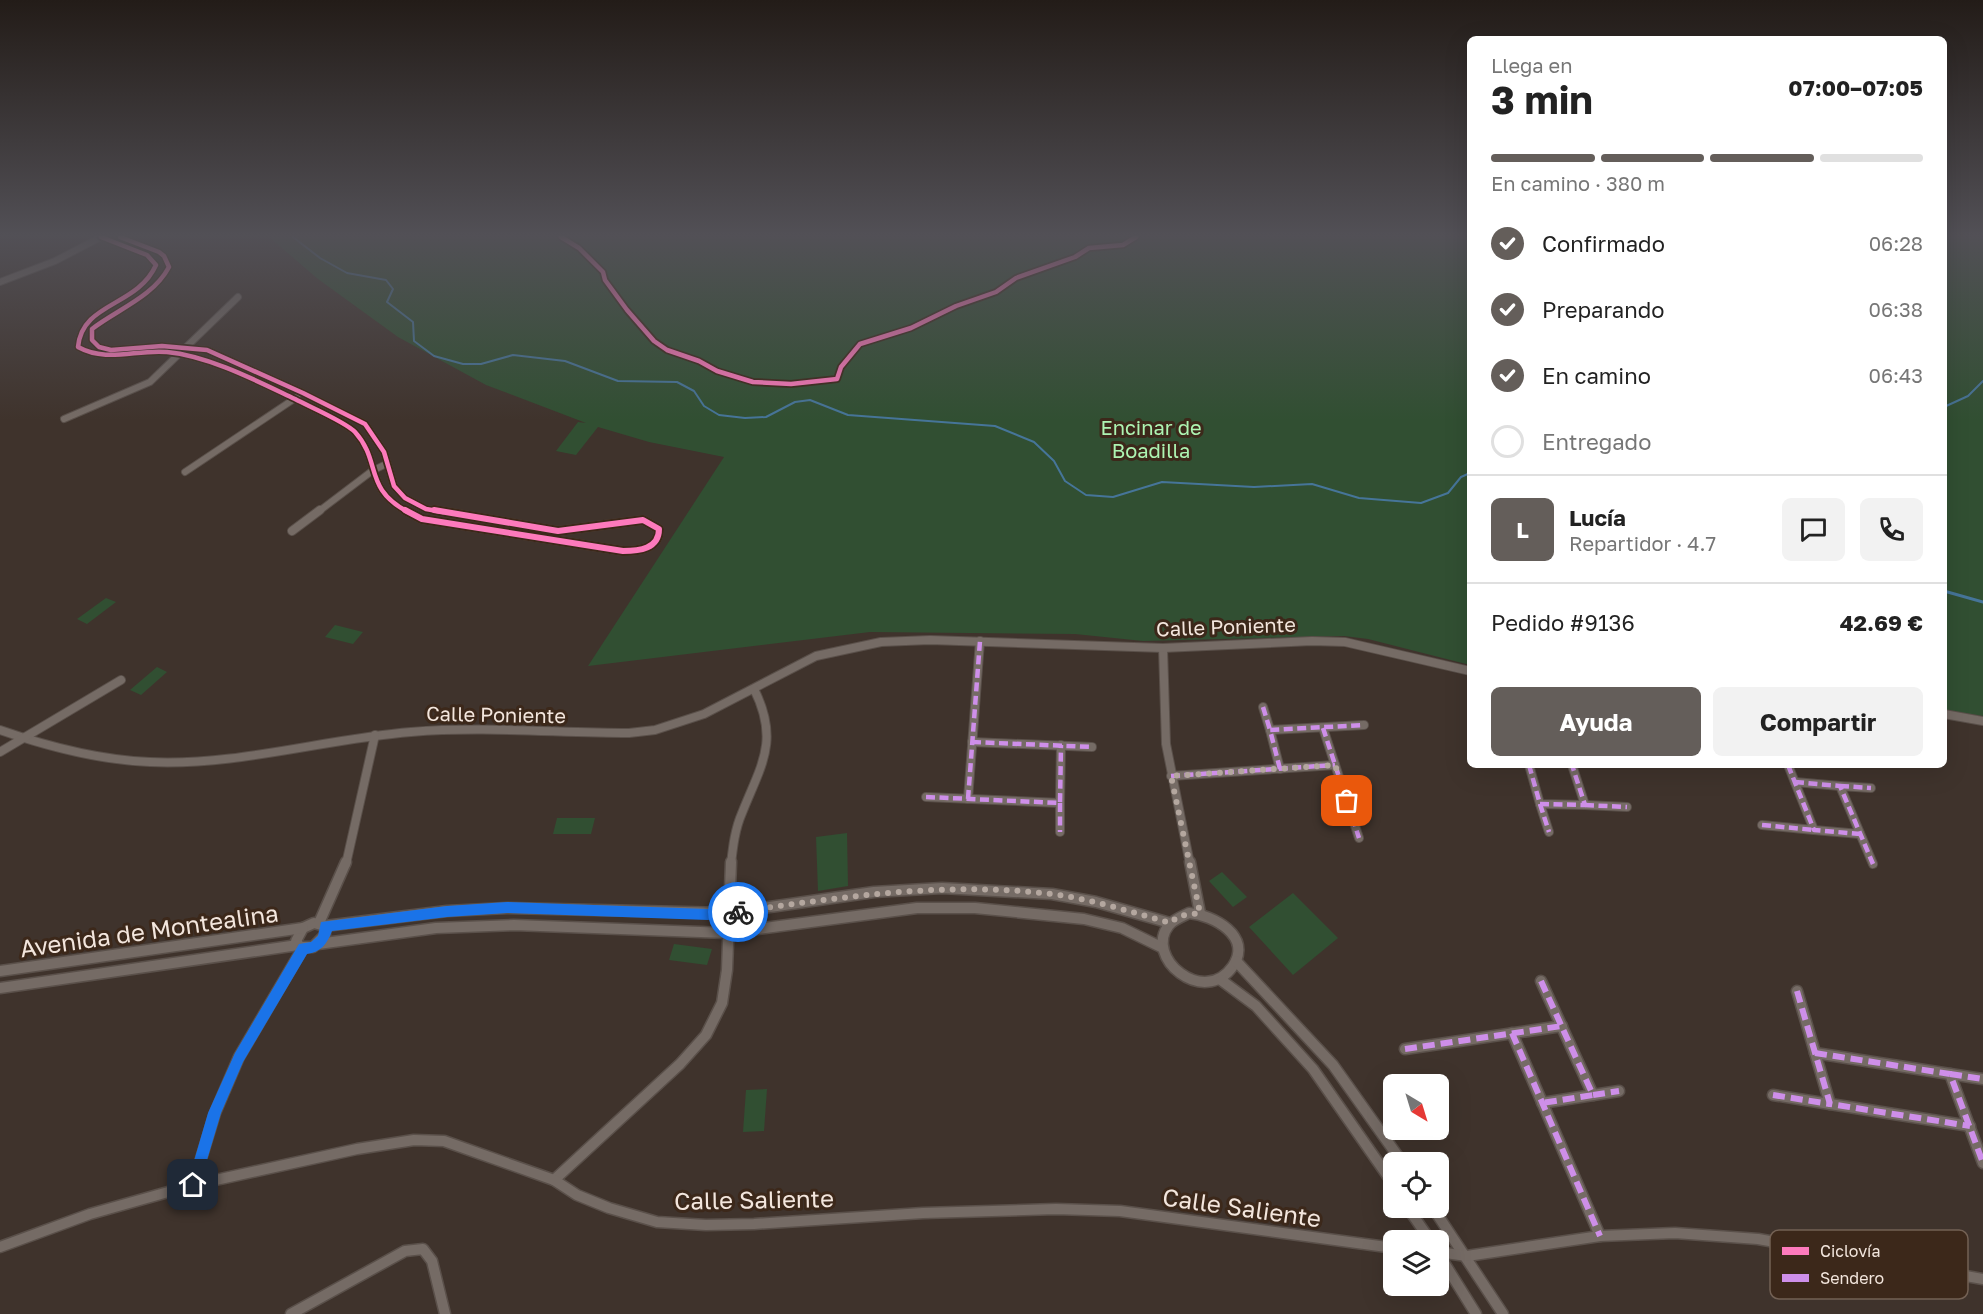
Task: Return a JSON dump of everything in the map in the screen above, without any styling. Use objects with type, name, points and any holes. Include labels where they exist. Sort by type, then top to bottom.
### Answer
[{"type":"street","points":[[124,298],[85,324],[76,337],[78,347],[88,354],[107,356],[165,352],[196,357],[294,399],[353,430],[368,450],[372,471],[384,494],[399,507],[422,519],[624,552],[643,550],[656,542],[660,535],[659,529],[643,520],[558,531],[426,509],[405,498],[394,486],[376,438],[364,424],[303,393],[207,350],[186,346],[111,350],[99,347],[92,340],[92,329],[135,298]]},
{"type":"street","points":[[64,419],[150,382],[237,298]]},
{"type":"street","points":[[184,472],[303,393]]},
{"type":"street","points":[[292,531],[372,471],[386,464]]},
{"type":"street","points":[[968,799],[980,641]]},
{"type":"street","name":"Calle Poniente","points":[[0,730],[67,750],[116,759],[160,761],[211,759],[375,735],[434,730],[629,733],[655,730],[680,723],[704,714],[754,689],[794,666],[846,648],[880,642],[980,641],[1163,648],[1312,641],[1345,642],[1467,670]]},
{"type":"street","points":[[1163,648],[1166,744],[1200,913]]},
{"type":"street","points":[[0,752],[121,680]]},
{"type":"street","points":[[554,1180],[586,1147],[666,1077],[712,1026],[721,1008],[727,983],[728,913],[735,834],[742,809],[762,769],[767,750],[768,732],[763,706],[754,689]]},
{"type":"street","points":[[1263,707],[1280,769]]},
{"type":"street","points":[[1947,715],[1983,721]]},
{"type":"street","points":[[1270,730],[1364,725]]},
{"type":"street","points":[[1323,728],[1359,838]]},
{"type":"street","points":[[318,944],[325,935],[322,924],[345,867],[375,735]]},
{"type":"street","points":[[972,742],[1092,747]]},
{"type":"street","points":[[1060,832],[1061,745]]},
{"type":"street","points":[[1171,776],[1335,765]]},
{"type":"street","points":[[1529,768],[1549,832]]},
{"type":"street","points":[[1573,768],[1585,805]]},
{"type":"street","points":[[1789,768],[1814,830]]},
{"type":"street","points":[[1795,782],[1871,789]]},
{"type":"street","points":[[1840,786],[1873,864]]},
{"type":"street","points":[[926,797],[1060,803]]},
{"type":"street","points":[[1540,804],[1627,807]]},
{"type":"street","points":[[1761,825],[1860,834]]},
{"type":"street","points":[[322,924],[447,911],[507,908],[728,913],[874,892],[942,888],[1053,894],[1096,902],[1170,923]]},
{"type":"street","points":[[318,944],[436,928],[514,925],[727,933],[906,909],[975,908],[1084,919],[1122,928],[1163,948]]},
{"type":"street","points":[[1200,913],[1217,918],[1230,930],[1237,945],[1236,961],[1230,972],[1221,980],[1206,983],[1191,981],[1177,974],[1167,962],[1163,948],[1163,939],[1170,923],[1179,916],[1200,913]]},
{"type":"street","name":"Avenida de Montealina","points":[[0,970],[322,924]]},
{"type":"street","points":[[193,1185],[215,1113],[239,1057],[300,947],[297,936],[303,928]]},
{"type":"street","name":"Avenida de Montealina","points":[[0,988],[318,944]]},
{"type":"street","points":[[1236,961],[1333,1065],[1395,1152]]},
{"type":"street","points":[[1221,980],[1256,1006],[1313,1069],[1383,1169]]},
{"type":"street","points":[[1541,981],[1593,1095]]},
{"type":"street","points":[[1797,991],[1830,1104]]},
{"type":"street","points":[[1405,1049],[1562,1026]]},
{"type":"street","points":[[1512,1033],[1600,1236]]},
{"type":"street","points":[[1815,1053],[1983,1079]]},
{"type":"street","points":[[1950,1074],[1983,1163]]},
{"type":"street","points":[[1542,1103],[1619,1091]]},
{"type":"street","points":[[1773,1095],[1970,1126]]},
{"type":"street","name":"Calle Saliente","points":[[0,1247],[90,1214],[193,1185],[357,1149],[414,1140],[444,1141],[554,1180],[578,1195],[609,1208],[657,1222],[706,1225],[754,1224],[923,1213],[1066,1209],[1120,1211],[1383,1247]]},
{"type":"street","points":[[1440,1218],[1503,1314]]},
{"type":"street","points":[[1449,1254],[1467,1256],[1600,1236],[1675,1233],[1770,1241]]},
{"type":"street","points":[[291,1314],[405,1251],[423,1249],[432,1261],[445,1314]]},
{"type":"street","points":[[1449,1270],[1476,1314]]},
{"type":"street","points":[[1968,1276],[1983,1279]]},
{"type":"green space","name":"Encinar de Boadilla","points":[[345,298],[1467,298],[1467,664],[1368,639],[1344,636],[1143,641],[1075,634],[870,632],[588,666],[724,457],[649,442],[598,427],[576,455],[556,451],[578,422],[586,423],[486,385],[398,337]]},
{"type":"green space","points":[[1947,298],[1983,298],[1983,716],[1947,710]]},
{"type":"green space","points":[[106,598],[116,602],[87,624],[77,619]]},
{"type":"green space","points":[[335,625],[363,632],[353,644],[325,637]]},
{"type":"green space","points":[[157,667],[167,672],[141,695],[130,690]]},
{"type":"green space","points":[[557,818],[595,818],[591,834],[553,834]]},
{"type":"green space","points":[[847,833],[848,886],[818,891],[816,837]]},
{"type":"green space","points":[[1222,872],[1247,897],[1233,907],[1209,881]]},
{"type":"green space","points":[[1293,893],[1338,938],[1293,975],[1249,927]]},
{"type":"green space","points":[[674,944],[712,949],[707,965],[669,960]]},
{"type":"green space","points":[[767,1089],[764,1131],[743,1132],[746,1090]]},
{"type":"waterway","points":[[389,298],[387,302],[413,322],[414,341],[434,356],[463,364],[481,364],[513,355],[565,361],[618,381],[677,382],[694,391],[704,406],[719,415],[745,418],[766,417],[795,402],[810,400],[848,415],[995,426],[1034,442],[1054,461],[1065,481],[1086,495],[1113,497],[1162,482],[1254,487],[1312,484],[1359,498],[1421,503],[1448,493],[1461,477],[1467,474]]},
{"type":"waterway","points":[[1947,406],[1968,396],[1983,381]]},
{"type":"waterway","points":[[1947,592],[1983,602]]},
{"type":"marked path","points":[[968,799],[980,641]]},
{"type":"marked path","points":[[1263,707],[1270,730]]},
{"type":"marked path","points":[[1280,769],[1270,730],[1364,725]]},
{"type":"marked path","points":[[1323,728],[1359,838]]},
{"type":"marked path","points":[[972,742],[1092,747]]},
{"type":"marked path","points":[[926,797],[1060,803],[1061,745]]},
{"type":"marked path","points":[[1171,776],[1335,765]]},
{"type":"marked path","points":[[1530,768],[1540,804],[1585,805],[1573,768]]},
{"type":"marked path","points":[[1789,768],[1814,830],[1860,834]]},
{"type":"marked path","points":[[1795,782],[1840,786],[1873,864]]},
{"type":"marked path","points":[[1840,786],[1871,788]]},
{"type":"marked path","points":[[1060,803],[1060,832]]},
{"type":"marked path","points":[[1540,804],[1549,832]]},
{"type":"marked path","points":[[1585,805],[1627,807]]},
{"type":"marked path","points":[[1762,825],[1814,830]]},
{"type":"marked path","points":[[1541,981],[1593,1095],[1542,1103]]},
{"type":"marked path","points":[[1797,991],[1830,1104],[1970,1126]]},
{"type":"marked path","points":[[1405,1049],[1562,1026]]},
{"type":"marked path","points":[[1512,1033],[1600,1236]]},
{"type":"marked path","points":[[1815,1053],[1950,1074],[1983,1163]]},
{"type":"marked path","points":[[1950,1074],[1983,1079]]},
{"type":"marked path","points":[[1593,1095],[1619,1091]]},
{"type":"marked path","points":[[1773,1095],[1830,1104]]},
{"type":"cycle path","points":[[124,298],[87,322],[79,333],[78,347],[89,353],[107,356],[165,352],[197,357],[294,399],[353,430],[368,450],[372,471],[383,494],[399,507],[422,519],[623,551],[642,549],[657,541],[659,529],[643,520],[558,531],[426,509],[405,498],[394,486],[384,452],[365,424],[303,393],[207,350],[162,346],[111,350],[99,347],[92,340],[92,329],[138,298]]},
{"type":"cycle path","points":[[618,298],[654,341],[667,350],[699,361],[717,371],[753,382],[791,384],[837,379],[841,367],[860,344],[911,328],[956,306],[978,298]]},
{"type":"way so far","points":[[738,912],[874,892],[942,888],[1053,894],[1096,902],[1170,923],[1179,916],[1200,913],[1197,887],[1171,776],[1335,765],[1347,801]]},
{"type":"route","points":[[193,1185],[215,1113],[239,1057],[303,948],[313,947],[322,940],[325,935],[325,926],[447,911],[507,908],[708,914],[738,912]]}]
